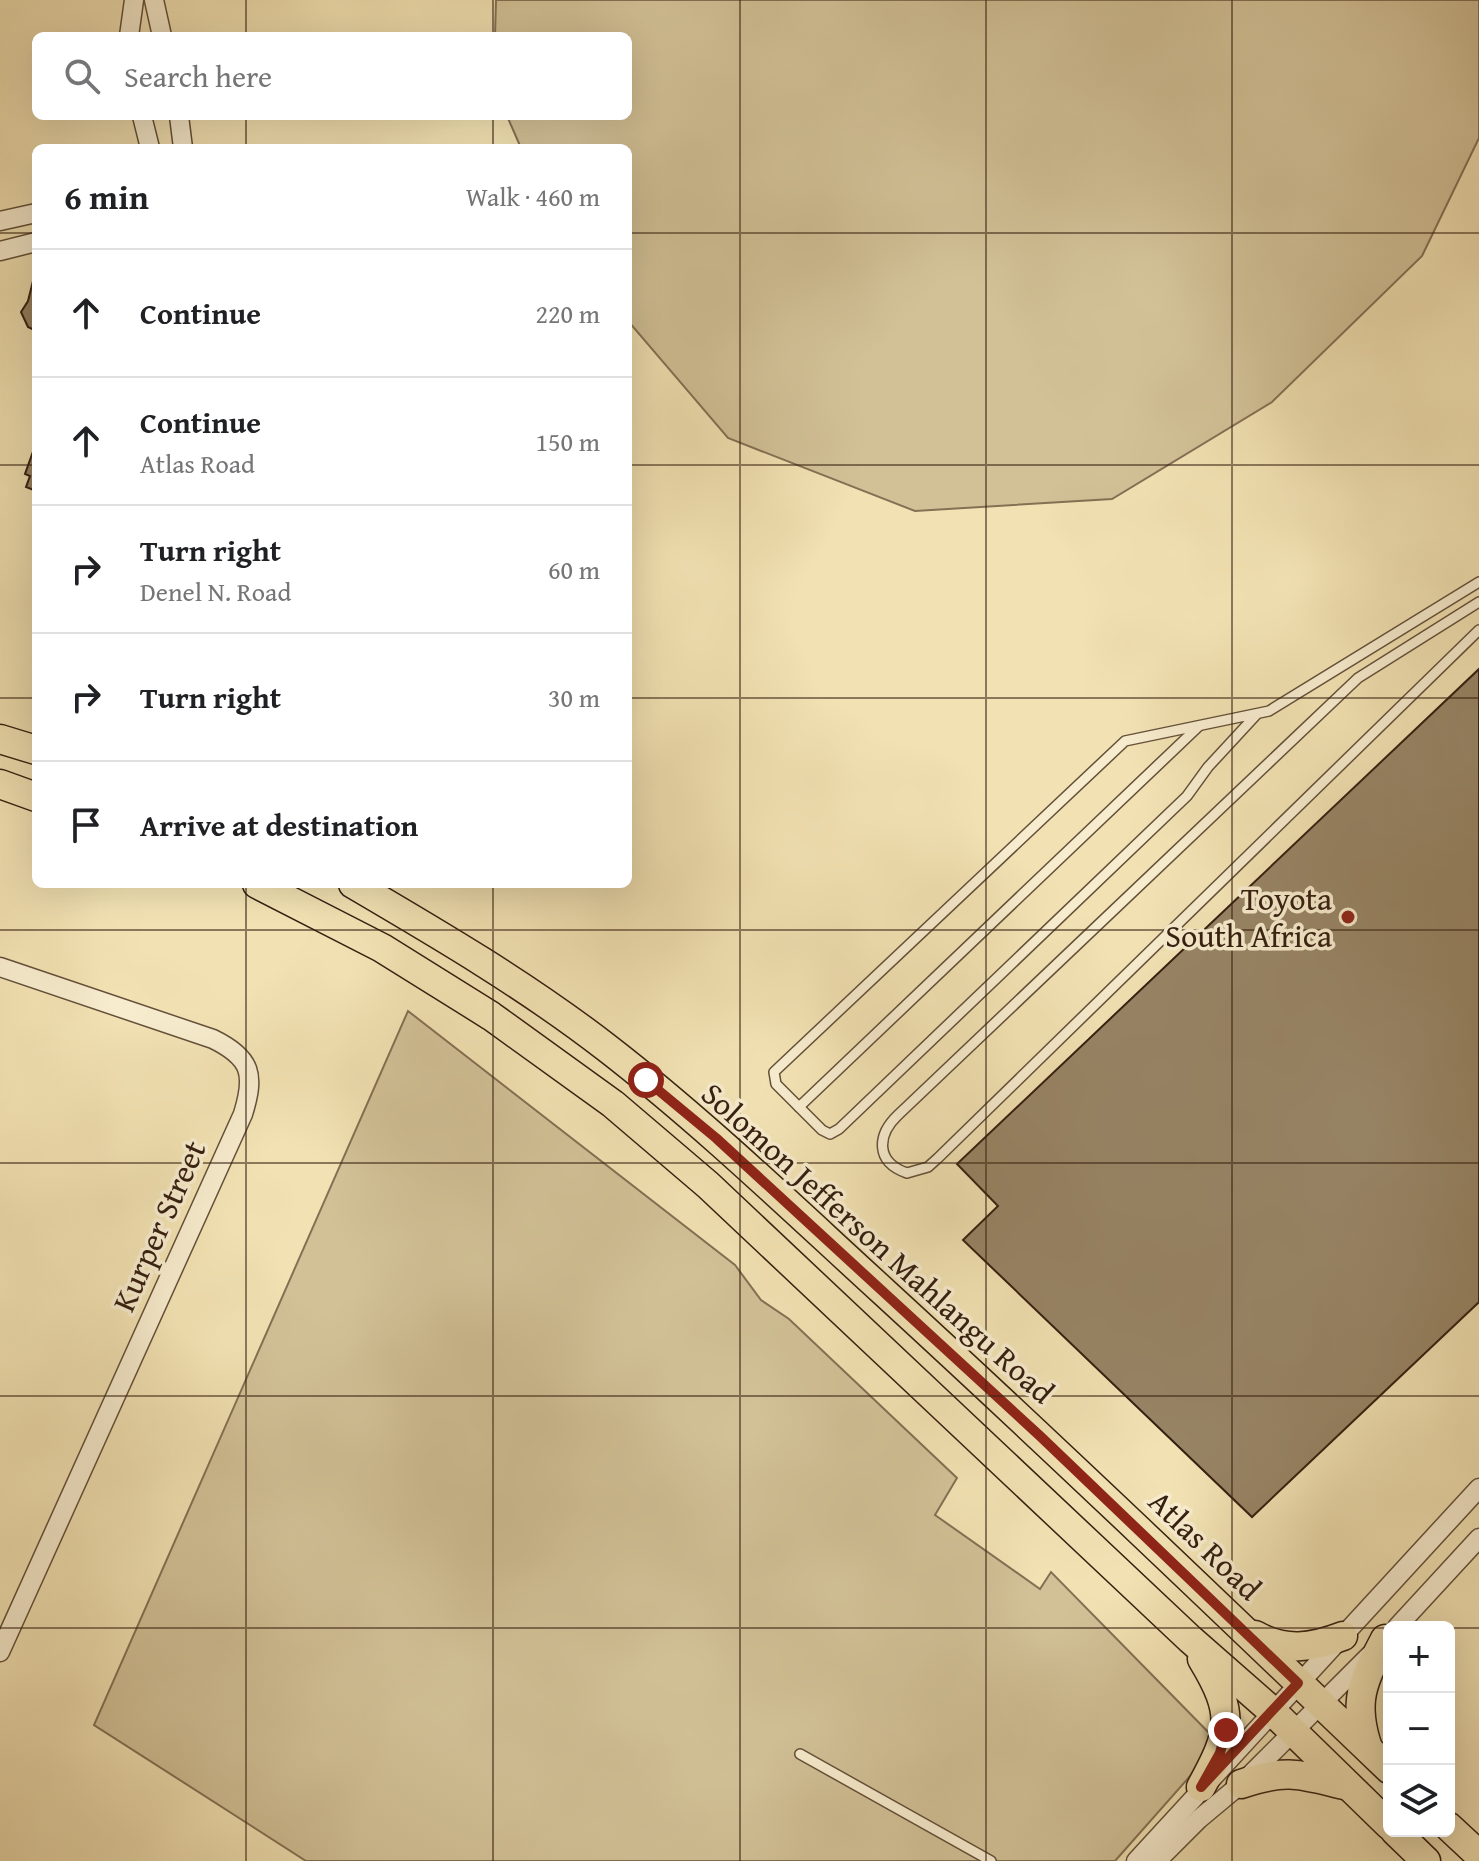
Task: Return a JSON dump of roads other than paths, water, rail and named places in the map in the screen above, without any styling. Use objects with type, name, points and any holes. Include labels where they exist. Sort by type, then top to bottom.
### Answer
[{"type":"main road","points":[[0,739],[32,749]]},
{"type":"main road","points":[[0,784],[32,796]]},
{"type":"main road","points":[[265,888],[382,948],[491,1016],[613,1104],[708,1185],[1190,1639],[1272,1711],[1383,1819]]},
{"type":"main road","name":"Solomon Jefferson Mahlangu Road","points":[[360,888],[464,948],[607,1048],[716,1138],[1040,1436]]},
{"type":"main road","name":"Atlas Road","points":[[1040,1436],[1321,1705]]},
{"type":"main road","points":[[1241,1627],[1264,1640],[1291,1648],[1313,1646],[1343,1636]]},
{"type":"main road","points":[[1190,1639],[1219,1687],[1226,1717],[1220,1753],[1201,1787]]},
{"type":"main road","points":[[1379,1760],[1361,1727],[1359,1708],[1370,1668],[1383,1646]]},
{"type":"main road","points":[[1321,1705],[1379,1760]]},
{"type":"main road","points":[[1241,1784],[1265,1776],[1290,1773],[1348,1786]]},
{"type":"main road","points":[[1455,1833],[1479,1855]]},
{"type":"main road","points":[[1401,1837],[1426,1861]]},
{"type":"street","points":[[130,32],[134,0]]},
{"type":"street","points":[[154,0],[161,32]]},
{"type":"street","points":[[143,120],[149,144]]},
{"type":"street","points":[[180,120],[182,144]]},
{"type":"street","points":[[0,221],[32,214]]},
{"type":"street","points":[[0,251],[32,243]]},
{"type":"street","name":"Kurper Street","points":[[0,967],[226,1045],[250,1073],[251,1083],[243,1114],[0,1652]]},
{"type":"street","points":[[1136,1861],[1479,1488]]},
{"type":"street","points":[[1402,1621],[1479,1538]]},
{"type":"street","points":[[0,1600],[19,1607]]},
{"type":"street","points":[[1157,1861],[1199,1819],[1241,1784],[1383,1641]]},
{"type":"lane","points":[[1257,714],[1214,760],[1187,796],[839,1129],[826,1133],[776,1084],[773,1075],[797,1050],[1118,747],[1133,739],[1269,711],[1479,582]]},
{"type":"lane","points":[[1479,602],[1358,678],[890,1123],[884,1132],[883,1150],[892,1165],[907,1173],[928,1167],[938,1158],[1479,630]]},
{"type":"lane","points":[[799,1107],[1199,726]]},
{"type":"lane","points":[[800,1754],[991,1861]]},
{"type":"place","name":"Toyota South Africa","points":[[1348,917]]}]
